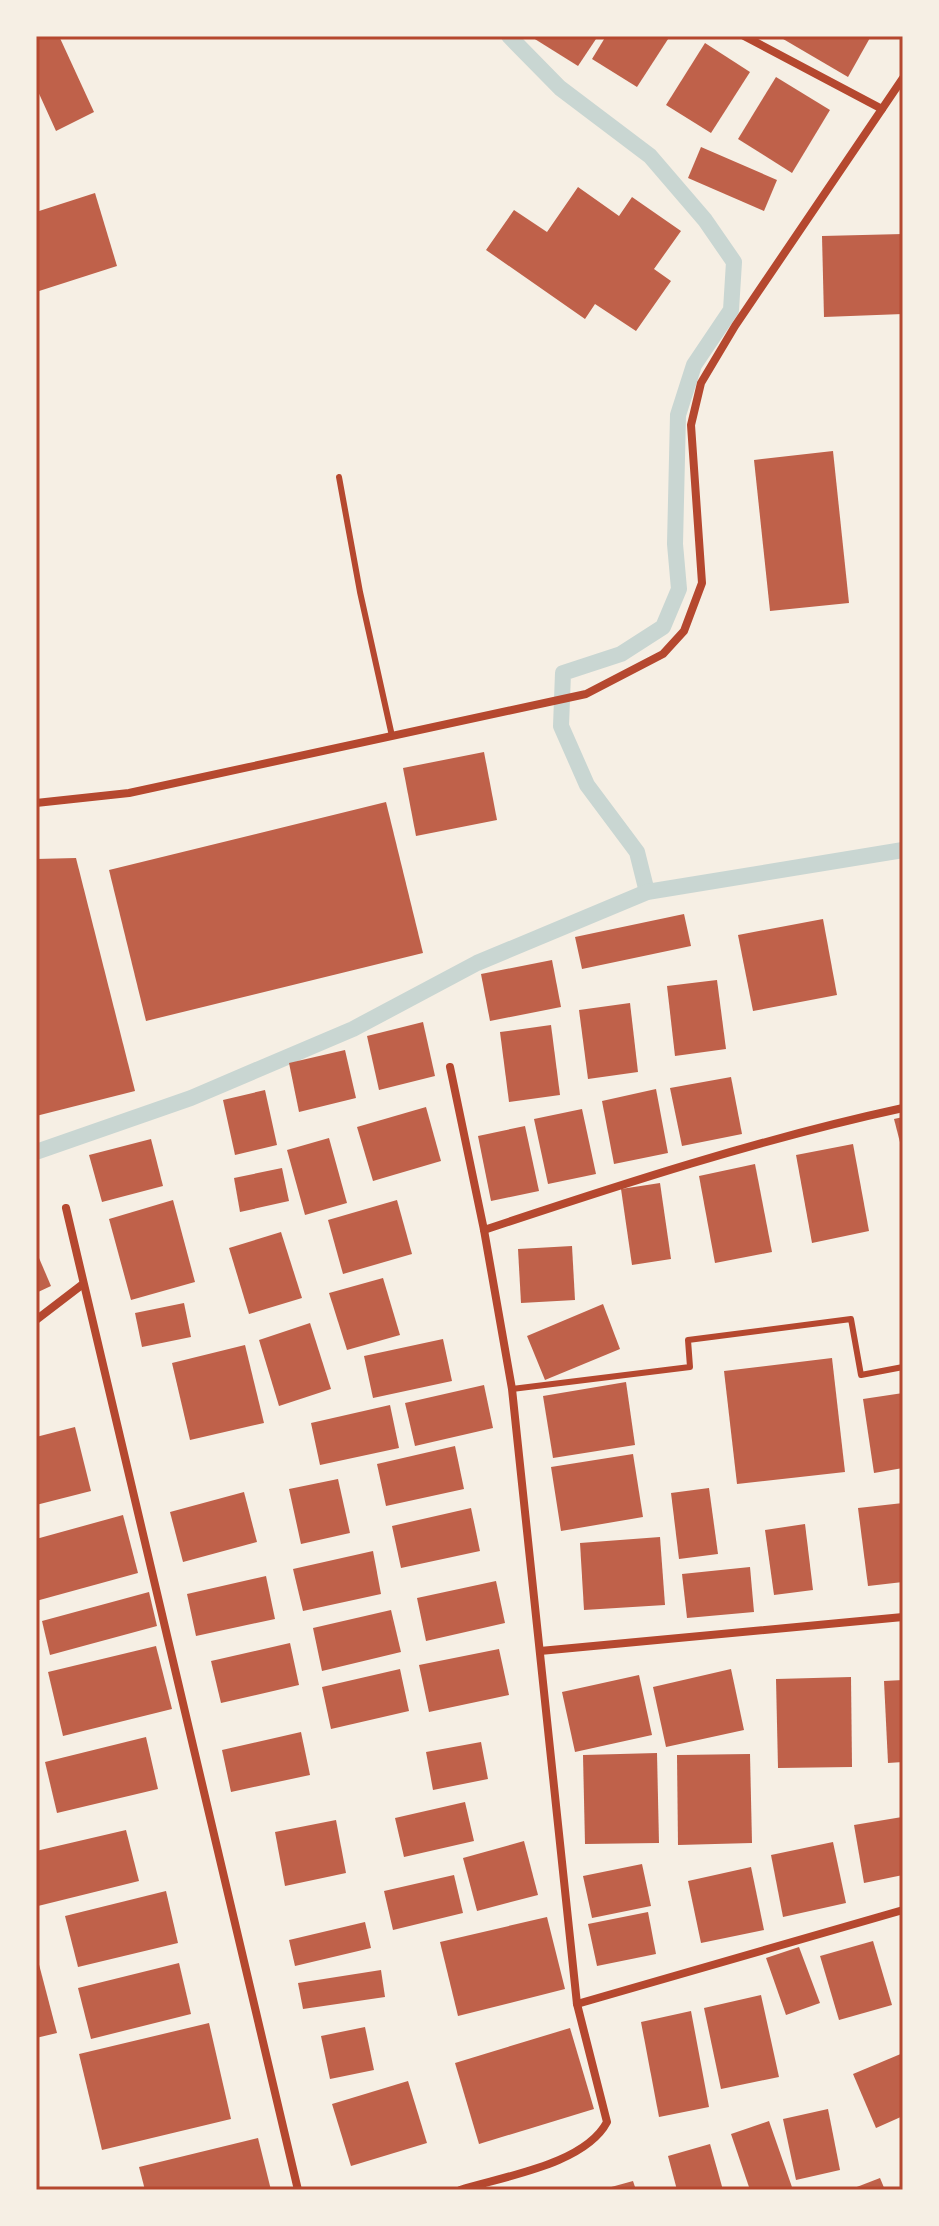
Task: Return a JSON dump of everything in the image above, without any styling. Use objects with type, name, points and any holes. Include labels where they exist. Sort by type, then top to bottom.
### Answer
[{"type":"street","points":[[744,36],[882,109]]},
{"type":"street","points":[[36,803],[129,793],[586,694],[663,654],[684,631],[702,583],[691,425],[701,383],[735,326],[903,78]]},
{"type":"street","points":[[450,1067],[484,1230],[512,1389],[577,2004],[605,2103],[607,2122],[599,2137],[572,2155],[460,2190]]},
{"type":"street","points":[[484,1230],[667,1169],[839,1122],[903,1108]]},
{"type":"street","points":[[66,1208],[298,2190]]},
{"type":"street","points":[[36,1320],[83,1284]]},
{"type":"street","points":[[540,1651],[903,1617]]},
{"type":"street","points":[[577,2004],[903,1910]]},
{"type":"lane","points":[[339,477],[360,592],[392,736]]},
{"type":"lane","points":[[512,1389],[690,1367],[688,1340],[851,1319],[861,1375],[903,1367]]},
{"type":"building","points":[[36,36],[59,36],[94,112],[56,131],[36,87]]},
{"type":"building","points":[[530,36],[598,36],[578,66]]},
{"type":"building","points":[[606,36],[670,36],[637,87],[592,59]]},
{"type":"building","points":[[778,36],[871,36],[848,77]]},
{"type":"building","points":[[705,43],[750,72],[711,133],[666,105]]},
{"type":"building","points":[[776,77],[830,110],[792,173],[738,139]]},
{"type":"building","points":[[701,147],[777,180],[764,211],[688,178]]},
{"type":"building","points":[[578,187],[619,216],[632,197],[681,231],[654,269],[671,281],[636,331],[595,304],[585,319],[486,250],[514,210],[547,232]]},
{"type":"building","points":[[95,193],[117,266],[36,292],[36,212]]},
{"type":"building","points":[[903,234],[903,314],[824,317],[822,236]]},
{"type":"building","points":[[833,451],[849,603],[770,611],[754,460]]},
{"type":"building","points":[[484,752],[497,820],[416,836],[403,768]]},
{"type":"building","points":[[386,802],[423,953],[146,1021],[109,870]]},
{"type":"building","points":[[76,858],[135,1091],[36,1116],[36,859]]},
{"type":"building","points":[[684,914],[691,946],[582,969],[575,937]]},
{"type":"building","points":[[823,919],[837,995],[753,1011],[738,935]]},
{"type":"building","points":[[552,960],[561,1007],[490,1021],[481,974]]},
{"type":"building","points":[[717,980],[726,1049],[675,1056],[667,986]]},
{"type":"building","points":[[630,1003],[638,1072],[588,1079],[579,1010]]},
{"type":"building","points":[[423,1022],[435,1076],[379,1090],[367,1036]]},
{"type":"building","points":[[551,1025],[560,1095],[509,1102],[500,1032]]},
{"type":"building","points":[[345,1050],[356,1098],[299,1112],[289,1063]]},
{"type":"building","points":[[731,1077],[742,1134],[682,1146],[670,1088]]},
{"type":"building","points":[[656,1089],[668,1153],[614,1164],[602,1101]]},
{"type":"building","points":[[265,1090],[277,1145],[235,1155],[223,1100]]},
{"type":"building","points":[[426,1107],[441,1161],[373,1181],[357,1127]]},
{"type":"building","points":[[582,1109],[596,1174],[548,1184],[534,1119]]},
{"type":"building","points":[[903,1117],[903,1150],[902,1150],[894,1119]]},
{"type":"building","points":[[525,1126],[539,1191],[491,1201],[478,1136]]},
{"type":"building","points":[[329,1138],[347,1203],[305,1215],[287,1150]]},
{"type":"building","points":[[151,1139],[163,1186],[102,1202],[89,1155]]},
{"type":"building","points":[[853,1144],[869,1231],[812,1243],[796,1155]]},
{"type":"building","points":[[755,1164],[772,1252],[715,1263],[699,1176]]},
{"type":"building","points":[[282,1168],[289,1201],[240,1212],[234,1178]]},
{"type":"building","points":[[660,1183],[671,1259],[632,1265],[621,1189]]},
{"type":"building","points":[[173,1200],[195,1282],[131,1300],[109,1219]]},
{"type":"building","points":[[397,1200],[412,1254],[343,1274],[328,1220]]},
{"type":"building","points":[[281,1232],[302,1298],[249,1314],[229,1248]]},
{"type":"building","points":[[572,1246],[575,1300],[521,1303],[518,1249]]},
{"type":"building","points":[[36,1251],[51,1286],[36,1293]]},
{"type":"building","points":[[383,1278],[400,1335],[347,1350],[329,1293]]},
{"type":"building","points":[[184,1303],[191,1337],[142,1347],[135,1313]]},
{"type":"building","points":[[603,1304],[620,1349],[545,1380],[527,1336]]},
{"type":"building","points":[[310,1323],[331,1389],[279,1406],[259,1340]]},
{"type":"building","points":[[443,1339],[452,1381],[373,1398],[364,1356]]},
{"type":"building","points":[[245,1345],[264,1423],[190,1440],[172,1363]]},
{"type":"building","points":[[832,1358],[845,1472],[737,1484],[724,1371]]},
{"type":"building","points":[[626,1382],[635,1445],[553,1458],[543,1396]]},
{"type":"building","points":[[484,1385],[493,1428],[415,1446],[405,1403]]},
{"type":"building","points":[[903,1393],[903,1468],[874,1473],[863,1399]]},
{"type":"building","points":[[390,1405],[399,1448],[320,1465],[311,1423]]},
{"type":"building","points":[[75,1427],[91,1491],[36,1505],[36,1437]]},
{"type":"building","points":[[455,1446],[464,1489],[386,1506],[377,1464]]},
{"type":"building","points":[[633,1454],[643,1517],[561,1531],[551,1467]]},
{"type":"building","points":[[338,1479],[350,1533],[301,1544],[289,1489]]},
{"type":"building","points":[[709,1488],[718,1554],[679,1559],[671,1493]]},
{"type":"building","points":[[244,1492],[257,1542],[183,1562],[170,1512]]},
{"type":"building","points":[[903,1503],[903,1582],[868,1586],[858,1508]]},
{"type":"building","points":[[471,1508],[480,1551],[401,1568],[392,1526]]},
{"type":"building","points":[[123,1515],[138,1573],[36,1601],[36,1539]]},
{"type":"building","points":[[805,1524],[813,1590],[774,1595],[765,1530]]},
{"type":"building","points":[[660,1537],[665,1605],[584,1610],[580,1543]]},
{"type":"building","points":[[373,1551],[381,1594],[303,1611],[293,1569]]},
{"type":"building","points":[[750,1567],[754,1612],[687,1618],[682,1574]]},
{"type":"building","points":[[266,1576],[275,1619],[196,1636],[187,1594]]},
{"type":"building","points":[[496,1581],[505,1623],[426,1641],[417,1598]]},
{"type":"building","points":[[149,1592],[157,1626],[50,1655],[42,1621]]},
{"type":"building","points":[[391,1610],[401,1652],[322,1671],[313,1628]]},
{"type":"building","points":[[290,1643],[299,1685],[221,1703],[211,1661]]},
{"type":"building","points":[[156,1646],[172,1709],[63,1736],[48,1672]]},
{"type":"building","points":[[499,1649],[509,1695],[429,1712],[419,1665]]},
{"type":"building","points":[[400,1669],[409,1711],[331,1729],[322,1687]]},
{"type":"building","points":[[731,1669],[744,1730],[666,1747],[653,1687]]},
{"type":"building","points":[[639,1675],[652,1735],[575,1752],[562,1692]]},
{"type":"building","points":[[851,1677],[852,1767],[778,1768],[776,1679]]},
{"type":"building","points":[[903,1680],[903,1762],[888,1763],[884,1681]]},
{"type":"building","points":[[301,1732],[310,1775],[231,1792],[222,1750]]},
{"type":"building","points":[[146,1737],[158,1789],[57,1813],[45,1762]]},
{"type":"building","points":[[481,1742],[488,1779],[433,1790],[426,1752]]},
{"type":"building","points":[[657,1753],[659,1843],[585,1844],[583,1755]]},
{"type":"building","points":[[750,1754],[752,1843],[678,1845],[677,1755]]},
{"type":"building","points":[[465,1802],[474,1841],[404,1857],[395,1818]]},
{"type":"building","points":[[902,1817],[903,1875],[864,1883],[854,1825]]},
{"type":"building","points":[[336,1820],[346,1873],[285,1886],[275,1832]]},
{"type":"building","points":[[126,1830],[139,1881],[38,1906],[36,1851]]},
{"type":"building","points":[[524,1841],[538,1895],[477,1911],[463,1858]]},
{"type":"building","points":[[833,1842],[846,1903],[783,1917],[771,1855]]},
{"type":"building","points":[[642,1864],[651,1906],[592,1918],[583,1876]]},
{"type":"building","points":[[751,1867],[764,1930],[701,1943],[688,1881]]},
{"type":"building","points":[[454,1875],[463,1913],[393,1930],[384,1891]]},
{"type":"building","points":[[166,1891],[178,1943],[78,1967],[65,1916]]},
{"type":"building","points":[[648,1912],[656,1954],[597,1966],[588,1924]]},
{"type":"building","points":[[547,1917],[565,1989],[458,2016],[440,1942]]},
{"type":"building","points":[[365,1922],[371,1948],[295,1966],[289,1940]]},
{"type":"building","points":[[873,1941],[892,2005],[839,2020],[820,1956]]},
{"type":"building","points":[[799,1947],[820,2003],[786,2015],[766,1958]]},
{"type":"building","points":[[36,1953],[57,2033],[36,2038]]},
{"type":"building","points":[[179,1963],[191,2014],[91,2039],[78,1988]]},
{"type":"building","points":[[381,1970],[385,1997],[303,2009],[298,1983]]},
{"type":"building","points":[[761,1995],[779,2077],[721,2089],[704,2008]]},
{"type":"building","points":[[691,2011],[709,2107],[659,2117],[641,2022]]},
{"type":"building","points":[[209,2023],[231,2119],[102,2150],[79,2054]]},
{"type":"building","points":[[365,2027],[374,2070],[330,2079],[321,2036]]},
{"type":"building","points":[[570,2028],[594,2109],[479,2144],[455,2063]]},
{"type":"building","points":[[903,2053],[903,2116],[876,2128],[853,2074]]},
{"type":"building","points":[[408,2081],[427,2143],[351,2166],[332,2104]]},
{"type":"building","points":[[828,2109],[840,2170],[796,2180],[783,2119]]},
{"type":"building","points":[[769,2121],[793,2190],[750,2190],[731,2134]]},
{"type":"building","points":[[258,2138],[271,2190],[145,2190],[139,2167]]},
{"type":"building","points":[[710,2144],[723,2190],[677,2190],[668,2156]]},
{"type":"building","points":[[880,2178],[885,2190],[849,2190]]},
{"type":"building","points":[[633,2181],[636,2190],[604,2190],[604,2189]]},
{"type":"waterway","points":[[509,36],[560,88],[650,156],[705,220],[734,262],[731,310],[694,365],[678,415],[675,544],[679,589],[663,627],[621,654],[563,673],[561,726],[587,785],[637,852],[647,892]]},
{"type":"waterway","points":[[36,1152],[191,1098],[353,1029],[477,963],[647,892],[903,850]]}]
